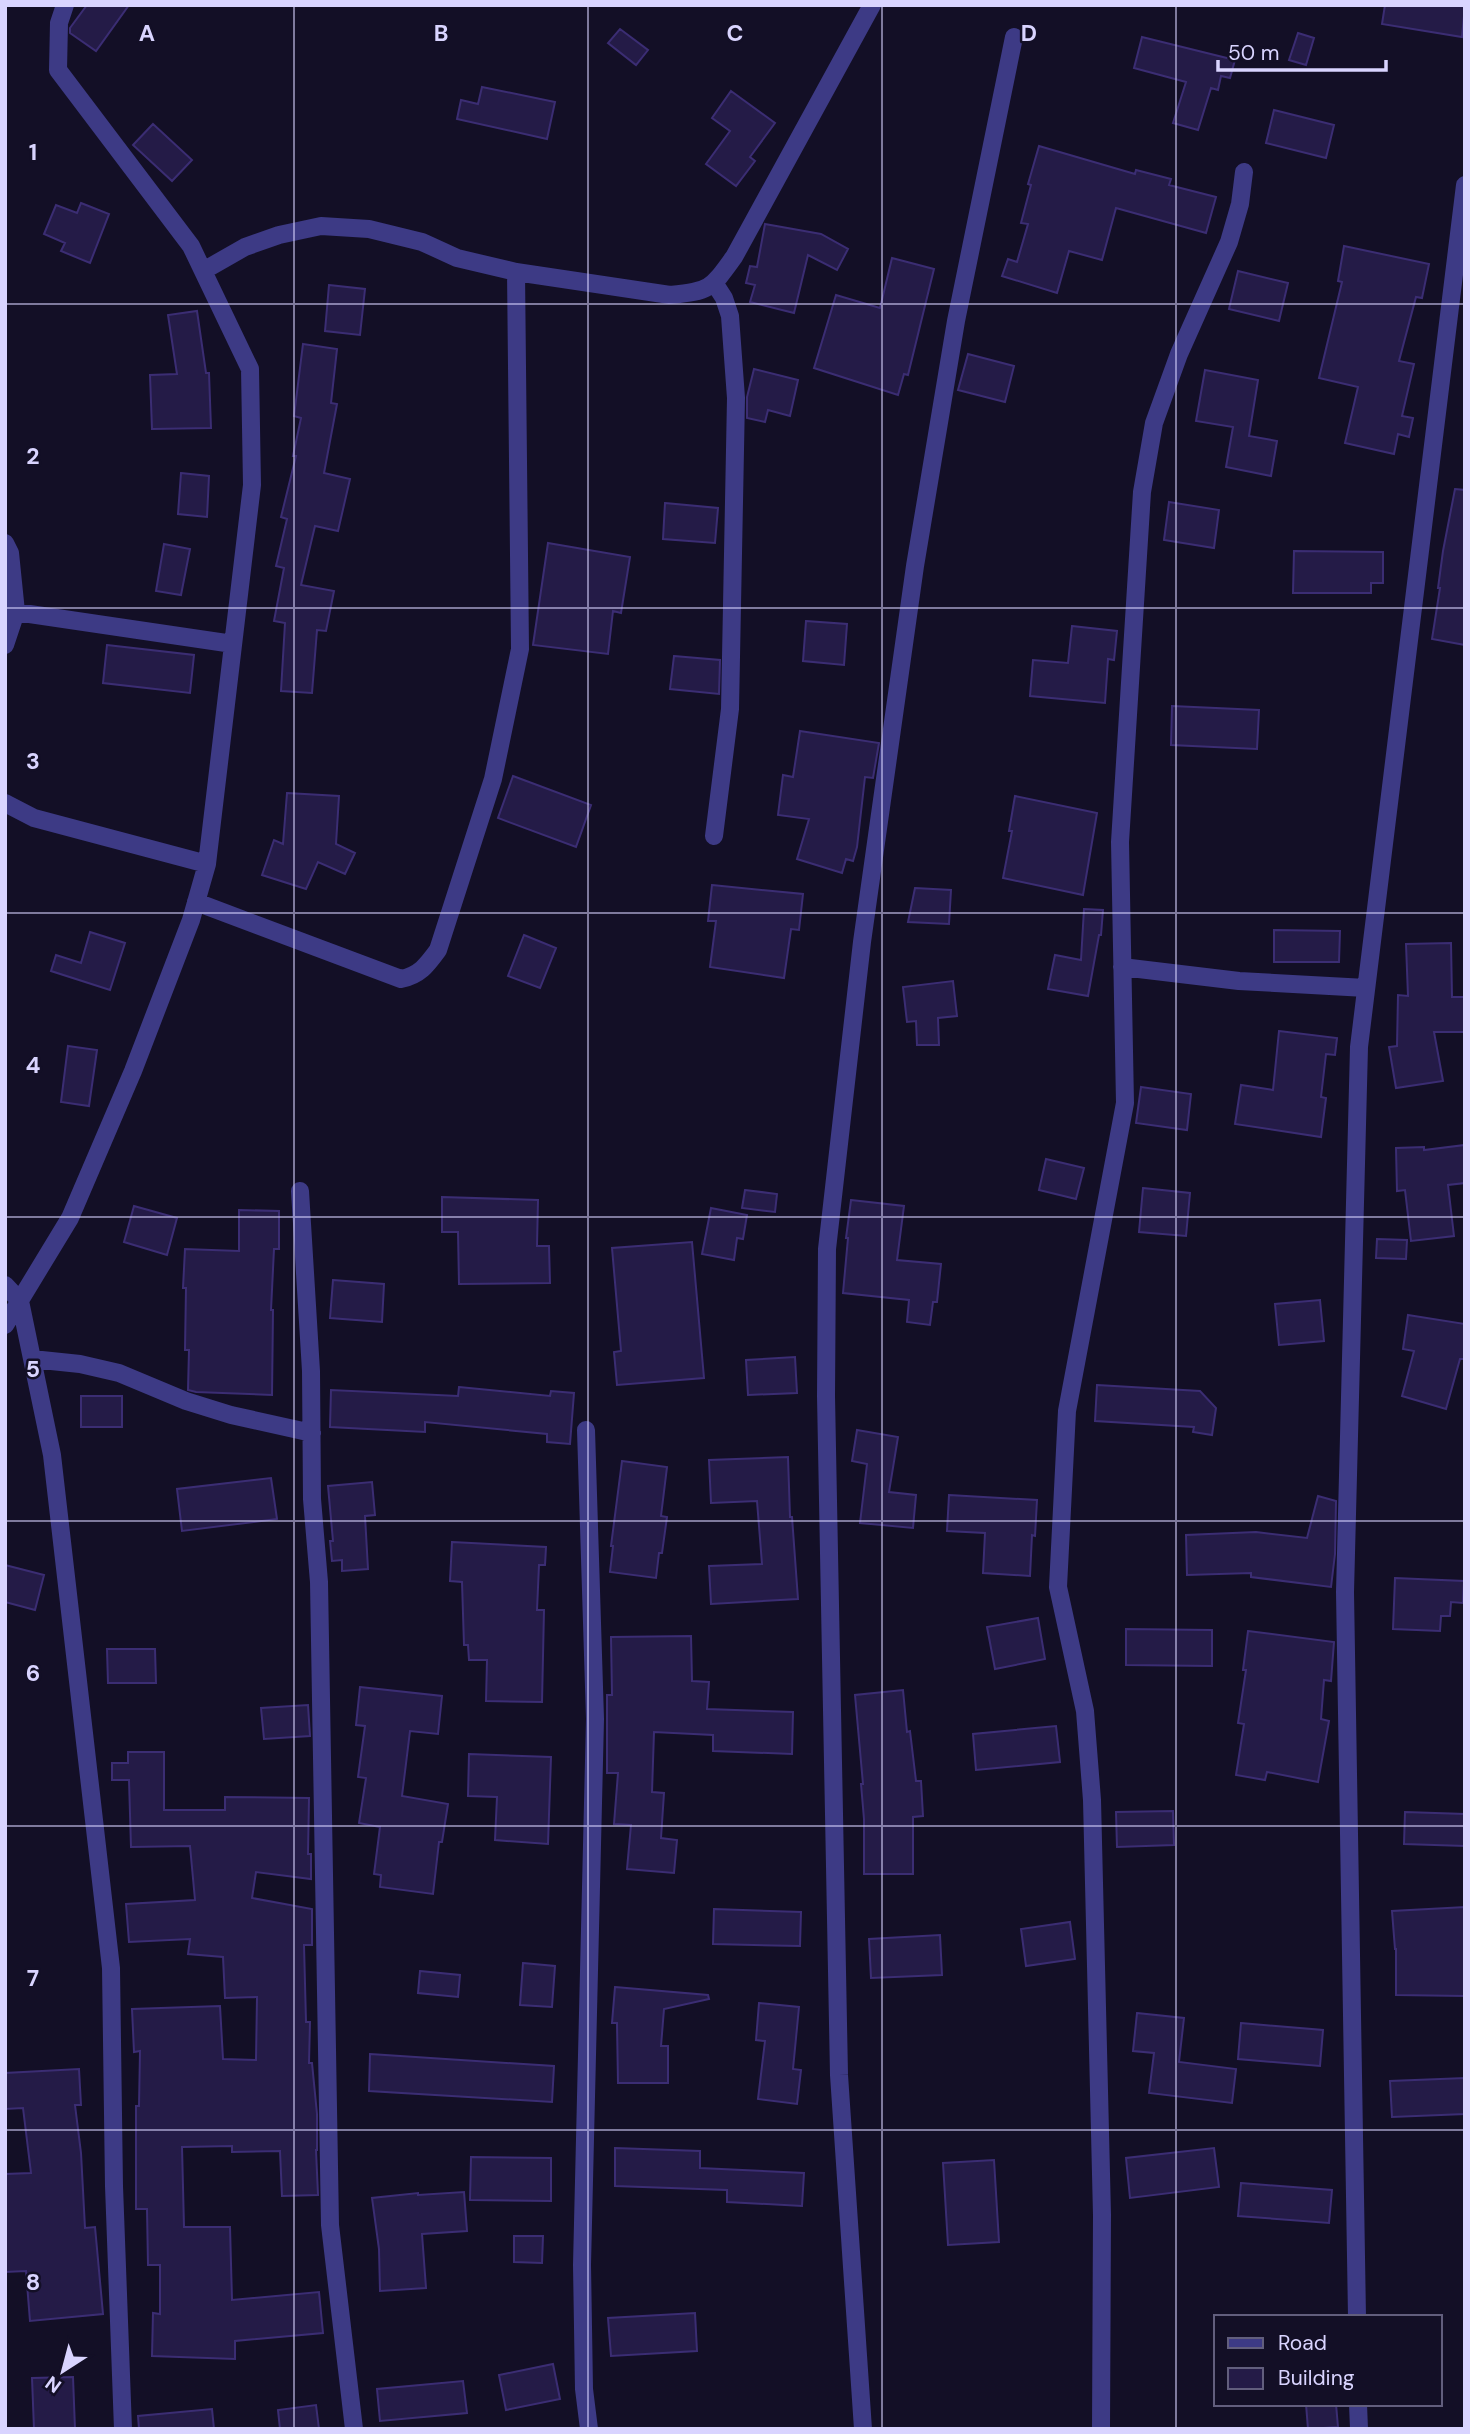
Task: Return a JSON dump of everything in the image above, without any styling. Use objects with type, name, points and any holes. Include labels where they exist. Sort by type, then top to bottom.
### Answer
[{"type":"street","points":[[50,5],[58,23]]},
{"type":"street","points":[[5,1325],[70,1218],[133,1071],[196,902],[207,863],[252,485],[250,369],[191,246],[58,70],[58,23],[65,5]]},
{"type":"street","points":[[203,271],[245,247],[279,235],[321,226],[369,229],[422,242],[457,258],[516,272],[670,295],[694,293],[715,284],[734,257],[872,5]]},
{"type":"street","points":[[863,2429],[839,2075],[826,1410],[827,1249],[862,942],[915,566],[956,321],[1014,37]]},
{"type":"street","points":[[1101,2429],[1102,2215],[1092,1800],[1085,1711],[1058,1587],[1067,1411],[1125,1103],[1120,842],[1142,492],[1154,423],[1179,354],[1229,242],[1240,204],[1244,172]]},
{"type":"street","points":[[1357,2315],[1345,1592],[1359,1047],[1465,185]]},
{"type":"street","points":[[196,902],[401,979],[416,976],[438,950],[493,779],[520,649],[516,272]]},
{"type":"street","points":[[714,836],[730,709],[736,398],[730,316],[715,284]]},
{"type":"street","points":[[5,543],[10,553],[16,612],[5,645]]},
{"type":"street","points":[[16,612],[233,644]]},
{"type":"street","points":[[5,803],[34,818],[207,863]]},
{"type":"street","points":[[1122,967],[1239,981],[1366,988]]},
{"type":"street","points":[[300,1191],[310,1344],[312,1499],[319,1582],[330,2225],[354,2429]]},
{"type":"street","points":[[5,1284],[20,1301],[52,1455],[111,1968],[114,2186],[123,2429]]},
{"type":"street","points":[[32,1359],[79,1364],[119,1373],[186,1401],[230,1415],[312,1433]]},
{"type":"street","points":[[586,1430],[595,1719],[582,2265],[584,2389],[589,2429]]},
{"type":"street","points":[[1358,2406],[1359,2429]]},
{"type":"building","points":[[87,5],[129,5],[96,51],[70,33],[70,28]]},
{"type":"building","points":[[1385,5],[1465,5],[1462,37],[1382,24]]},
{"type":"building","points":[[620,29],[648,50],[636,65],[608,43]]},
{"type":"building","points":[[1298,33],[1314,38],[1306,65],[1289,60]]},
{"type":"building","points":[[1142,37],[1235,60],[1230,78],[1221,76],[1218,90],[1211,88],[1198,130],[1173,123],[1186,82],[1134,68]]},
{"type":"building","points":[[482,87],[555,102],[547,139],[457,119],[461,100],[478,104]]},
{"type":"building","points":[[731,91],[775,123],[750,157],[755,161],[736,186],[706,164],[730,131],[712,118]]},
{"type":"building","points":[[1274,110],[1334,125],[1326,158],[1266,143]]},
{"type":"building","points":[[153,124],[192,160],[172,181],[133,145]]},
{"type":"building","points":[[1039,146],[1135,174],[1136,170],[1171,179],[1169,185],[1216,197],[1206,233],[1116,208],[1102,260],[1069,251],[1057,293],[1002,276],[1008,259],[1017,262],[1028,224],[1021,223]]},
{"type":"building","points":[[81,203],[109,214],[90,263],[61,251],[65,243],[44,234],[56,205],[77,213]]},
{"type":"building","points":[[765,224],[821,234],[848,249],[837,270],[808,255],[794,313],[750,302],[755,285],[746,283],[750,266],[757,267]]},
{"type":"building","points":[[1344,246],[1429,264],[1422,298],[1416,297],[1399,361],[1414,364],[1402,416],[1413,418],[1409,437],[1398,434],[1394,454],[1345,443],[1358,387],[1319,378],[1342,282],[1338,281]]},
{"type":"building","points":[[892,258],[934,269],[908,375],[904,374],[898,395],[814,368],[836,295],[880,308]]},
{"type":"building","points":[[1238,271],[1288,283],[1279,321],[1229,309]]},
{"type":"building","points":[[329,285],[365,289],[360,335],[325,331]]},
{"type":"building","points":[[197,311],[206,373],[209,373],[211,428],[152,429],[150,375],[177,374],[168,315]]},
{"type":"building","points":[[303,344],[337,349],[331,403],[337,404],[324,473],[350,479],[338,531],[315,526],[301,585],[334,591],[326,631],[317,630],[312,693],[281,691],[285,623],[274,621],[284,568],[276,566],[287,519],[281,517],[296,456],[293,456],[301,418],[294,416]]},
{"type":"building","points":[[968,354],[1014,366],[1005,402],[958,390]]},
{"type":"building","points":[[754,369],[798,380],[790,416],[768,410],[765,422],[747,418],[747,397]]},
{"type":"building","points":[[1205,370],[1258,380],[1249,436],[1277,441],[1271,476],[1226,467],[1233,427],[1196,421]]},
{"type":"building","points":[[181,473],[209,476],[207,517],[178,514]]},
{"type":"building","points":[[1455,489],[1465,490],[1465,645],[1432,639],[1443,551]]},
{"type":"building","points":[[1169,502],[1219,510],[1214,548],[1164,540]]},
{"type":"building","points":[[665,503],[718,508],[715,543],[663,539]]},
{"type":"building","points":[[548,543],[630,557],[621,613],[613,611],[608,654],[533,645]]},
{"type":"building","points":[[164,544],[190,549],[181,595],[156,591]]},
{"type":"building","points":[[1294,551],[1383,552],[1383,583],[1371,583],[1371,593],[1293,593]]},
{"type":"building","points":[[806,621],[847,624],[844,665],[803,661]]},
{"type":"building","points":[[1072,626],[1117,631],[1114,660],[1108,659],[1105,703],[1030,696],[1033,660],[1068,663]]},
{"type":"building","points":[[107,645],[194,655],[190,693],[103,683]]},
{"type":"building","points":[[674,656],[720,660],[719,694],[670,689]]},
{"type":"building","points":[[1172,706],[1259,710],[1257,749],[1171,745]]},
{"type":"building","points":[[800,731],[879,743],[873,778],[865,777],[857,847],[853,861],[846,859],[842,873],[797,859],[809,819],[778,815],[783,775],[793,777]]},
{"type":"building","points":[[513,776],[591,805],[576,847],[498,818]]},
{"type":"building","points":[[287,793],[339,796],[336,844],[355,853],[345,874],[318,862],[306,889],[262,875],[274,840],[283,844]]},
{"type":"building","points":[[1015,796],[1097,813],[1083,895],[1003,878]]},
{"type":"building","points":[[712,885],[803,894],[799,930],[791,929],[784,978],[710,967],[716,921],[708,921]]},
{"type":"building","points":[[915,888],[951,890],[949,924],[908,922]]},
{"type":"building","points":[[1084,909],[1103,910],[1101,935],[1088,996],[1048,989],[1055,955],[1081,960]]},
{"type":"building","points":[[1274,930],[1340,931],[1339,962],[1274,962]]},
{"type":"building","points":[[90,932],[125,943],[110,990],[51,971],[56,955],[81,963]]},
{"type":"building","points":[[524,935],[556,948],[540,988],[508,976]]},
{"type":"building","points":[[1451,943],[1452,997],[1465,997],[1465,1032],[1434,1032],[1443,1081],[1396,1088],[1389,1047],[1397,1046],[1398,995],[1408,996],[1406,944]]},
{"type":"building","points":[[953,981],[957,1016],[938,1018],[939,1045],[917,1045],[916,1021],[907,1022],[903,987]]},
{"type":"building","points":[[1279,1031],[1337,1038],[1335,1055],[1326,1054],[1321,1097],[1326,1098],[1321,1137],[1235,1124],[1241,1085],[1273,1090]]},
{"type":"building","points":[[68,1046],[97,1050],[89,1106],[61,1102]]},
{"type":"building","points":[[1141,1087],[1191,1094],[1187,1130],[1136,1123]]},
{"type":"building","points":[[1465,1145],[1465,1183],[1448,1185],[1454,1236],[1411,1241],[1405,1190],[1397,1191],[1396,1148],[1424,1147],[1424,1150]]},
{"type":"building","points":[[1046,1159],[1084,1168],[1076,1199],[1039,1190]]},
{"type":"building","points":[[1143,1188],[1190,1193],[1186,1236],[1139,1232]]},
{"type":"building","points":[[745,1190],[777,1194],[775,1212],[742,1208]]},
{"type":"building","points":[[442,1197],[538,1200],[537,1246],[549,1246],[550,1283],[459,1284],[458,1232],[442,1232]]},
{"type":"building","points":[[851,1200],[904,1206],[897,1260],[941,1264],[937,1302],[933,1302],[930,1325],[907,1322],[909,1300],[843,1293]]},
{"type":"building","points":[[134,1206],[177,1218],[167,1255],[124,1242]]},
{"type":"building","points":[[711,1208],[747,1215],[743,1239],[737,1238],[734,1260],[702,1254]]},
{"type":"building","points":[[239,1210],[279,1211],[279,1249],[274,1249],[271,1310],[272,1395],[188,1390],[189,1350],[185,1350],[186,1288],[183,1288],[185,1249],[239,1251]]},
{"type":"building","points":[[1377,1239],[1407,1240],[1406,1259],[1376,1258]]},
{"type":"building","points":[[692,1242],[704,1378],[617,1385],[614,1352],[621,1351],[612,1248]]},
{"type":"building","points":[[333,1280],[384,1284],[382,1322],[330,1318]]},
{"type":"building","points":[[1320,1300],[1324,1341],[1279,1345],[1275,1304]]},
{"type":"building","points":[[1408,1315],[1465,1324],[1465,1359],[1460,1359],[1446,1409],[1402,1396],[1414,1351],[1403,1349]]},
{"type":"building","points":[[795,1357],[797,1393],[748,1395],[746,1360]]},
{"type":"building","points":[[1097,1385],[1200,1391],[1216,1408],[1212,1435],[1193,1432],[1194,1427],[1095,1421]]},
{"type":"building","points":[[459,1387],[550,1396],[551,1391],[574,1393],[570,1444],[547,1442],[547,1434],[425,1422],[425,1432],[330,1427],[331,1390],[458,1396]]},
{"type":"building","points":[[81,1396],[122,1396],[122,1427],[81,1427]]},
{"type":"building","points":[[857,1430],[898,1437],[889,1492],[916,1495],[913,1528],[860,1523],[867,1464],[852,1461]]},
{"type":"building","points":[[788,1457],[790,1517],[798,1599],[711,1604],[709,1566],[762,1564],[757,1501],[711,1503],[709,1460]]},
{"type":"building","points":[[622,1461],[667,1467],[661,1516],[667,1517],[656,1578],[610,1572]]},
{"type":"building","points":[[271,1478],[277,1519],[182,1531],[177,1489]]},
{"type":"building","points":[[372,1482],[375,1515],[365,1516],[368,1569],[342,1571],[342,1560],[332,1561],[328,1486]]},
{"type":"building","points":[[949,1495],[1037,1500],[1030,1576],[983,1573],[985,1533],[947,1531]]},
{"type":"building","points":[[1318,1496],[1336,1501],[1331,1587],[1251,1577],[1251,1573],[1187,1575],[1186,1535],[1256,1532],[1307,1538]]},
{"type":"building","points":[[452,1542],[546,1547],[545,1565],[539,1565],[537,1610],[544,1610],[542,1702],[486,1701],[487,1660],[469,1660],[468,1645],[464,1645],[462,1582],[450,1581]]},
{"type":"building","points":[[5,1565],[44,1575],[35,1610],[5,1602]]},
{"type":"building","points":[[1395,1578],[1464,1581],[1463,1603],[1451,1602],[1450,1616],[1441,1616],[1440,1631],[1393,1629]]},
{"type":"building","points":[[1038,1618],[1045,1659],[995,1669],[987,1627]]},
{"type":"building","points":[[1126,1629],[1212,1630],[1212,1666],[1126,1665]]},
{"type":"building","points":[[1248,1631],[1334,1642],[1331,1681],[1324,1680],[1321,1719],[1329,1721],[1318,1782],[1267,1772],[1265,1780],[1236,1775],[1244,1724],[1238,1723],[1246,1670],[1243,1670]]},
{"type":"building","points":[[691,1636],[692,1681],[709,1682],[707,1709],[793,1712],[792,1754],[713,1751],[713,1735],[654,1732],[652,1792],[664,1793],[661,1838],[677,1840],[674,1873],[627,1869],[631,1825],[614,1824],[618,1773],[607,1773],[607,1695],[612,1695],[611,1637]]},
{"type":"building","points":[[107,1649],[155,1649],[156,1683],[108,1683]]},
{"type":"building","points":[[360,1687],[442,1696],[438,1734],[410,1731],[402,1796],[448,1804],[442,1842],[439,1842],[433,1894],[380,1887],[381,1875],[374,1874],[380,1827],[359,1823],[366,1778],[358,1777],[365,1726],[356,1725]]},
{"type":"building","points":[[903,1690],[916,1781],[921,1781],[923,1816],[913,1817],[913,1874],[864,1874],[863,1784],[855,1695]]},
{"type":"building","points":[[308,1705],[310,1736],[264,1739],[261,1708]]},
{"type":"building","points":[[1056,1726],[1060,1762],[976,1770],[973,1734]]},
{"type":"building","points":[[128,1752],[164,1752],[164,1810],[225,1810],[225,1797],[309,1798],[308,1854],[311,1854],[311,1879],[256,1872],[252,1898],[312,1909],[312,1945],[304,1945],[306,2022],[310,2022],[309,2063],[312,2063],[317,2114],[318,2195],[282,2196],[280,2151],[232,2152],[232,2146],[182,2147],[184,2227],[230,2227],[232,2300],[319,2292],[323,2333],[235,2341],[235,2359],[152,2356],[153,2313],[160,2314],[160,2265],[148,2265],[147,2209],[136,2209],[136,2106],[139,2106],[140,2051],[134,2052],[132,2009],[220,2006],[223,2059],[256,2060],[257,1997],[225,1998],[223,1957],[188,1954],[190,1939],[129,1942],[126,1904],[195,1900],[190,1846],[131,1847],[129,1780],[112,1780],[112,1763],[128,1763]]},
{"type":"building","points":[[469,1754],[551,1757],[548,1844],[495,1840],[497,1797],[468,1796]]},
{"type":"building","points":[[1173,1811],[1174,1845],[1117,1847],[1116,1812]]},
{"type":"building","points":[[1405,1812],[1465,1814],[1465,1846],[1404,1844]]},
{"type":"building","points":[[1465,1907],[1465,1996],[1396,1995],[1396,1949],[1392,1911]]},
{"type":"building","points":[[714,1909],[801,1912],[800,1946],[713,1944]]},
{"type":"building","points":[[1070,1922],[1075,1959],[1026,1966],[1021,1929]]},
{"type":"building","points":[[940,1935],[942,1975],[871,1978],[869,1939]]},
{"type":"building","points":[[523,1963],[555,1966],[552,2007],[520,2005]]},
{"type":"building","points":[[420,1971],[460,1975],[458,1997],[418,1993]]},
{"type":"building","points":[[615,1987],[708,1995],[709,1999],[664,2009],[661,2046],[668,2046],[668,2083],[618,2083],[617,2023],[612,2023]]},
{"type":"building","points":[[759,2003],[799,2007],[793,2069],[801,2070],[797,2104],[758,2099],[765,2041],[756,2040]]},
{"type":"building","points":[[1137,2013],[1184,2018],[1179,2062],[1236,2069],[1232,2103],[1149,2093],[1154,2053],[1133,2051]]},
{"type":"building","points":[[1241,2023],[1323,2030],[1320,2066],[1238,2059]]},
{"type":"building","points":[[370,2054],[554,2066],[552,2102],[369,2091]]},
{"type":"building","points":[[79,2069],[81,2105],[75,2105],[85,2228],[95,2227],[103,2314],[30,2321],[26,2271],[5,2272],[5,2174],[31,2173],[23,2108],[5,2109],[5,2073]]},
{"type":"building","points":[[1465,2078],[1465,2114],[1392,2117],[1390,2081]]},
{"type":"building","points":[[615,2148],[700,2151],[700,2168],[804,2173],[802,2206],[727,2202],[727,2190],[615,2186]]},
{"type":"building","points":[[1214,2148],[1219,2187],[1130,2198],[1126,2158]]},
{"type":"building","points":[[471,2157],[551,2158],[551,2201],[470,2200]]},
{"type":"building","points":[[994,2160],[999,2242],[948,2245],[943,2163]]},
{"type":"building","points":[[1241,2183],[1332,2190],[1329,2223],[1238,2216]]},
{"type":"building","points":[[464,2192],[467,2231],[422,2234],[426,2288],[380,2291],[379,2249],[372,2198]]},
{"type":"building","points":[[514,2236],[543,2236],[542,2263],[514,2262]]},
{"type":"building","points":[[695,2313],[697,2351],[611,2356],[608,2318]]},
{"type":"building","points":[[553,2364],[560,2399],[506,2410],[499,2375]]},
{"type":"building","points":[[73,2377],[75,2429],[34,2429],[32,2378]]},
{"type":"building","points":[[463,2381],[467,2413],[380,2421],[377,2389]]},
{"type":"building","points":[[316,2405],[319,2429],[280,2429],[278,2410]]},
{"type":"building","points":[[1306,2406],[1336,2406],[1338,2427],[1308,2429]]},
{"type":"building","points":[[212,2409],[214,2429],[139,2429],[138,2416]]}]
